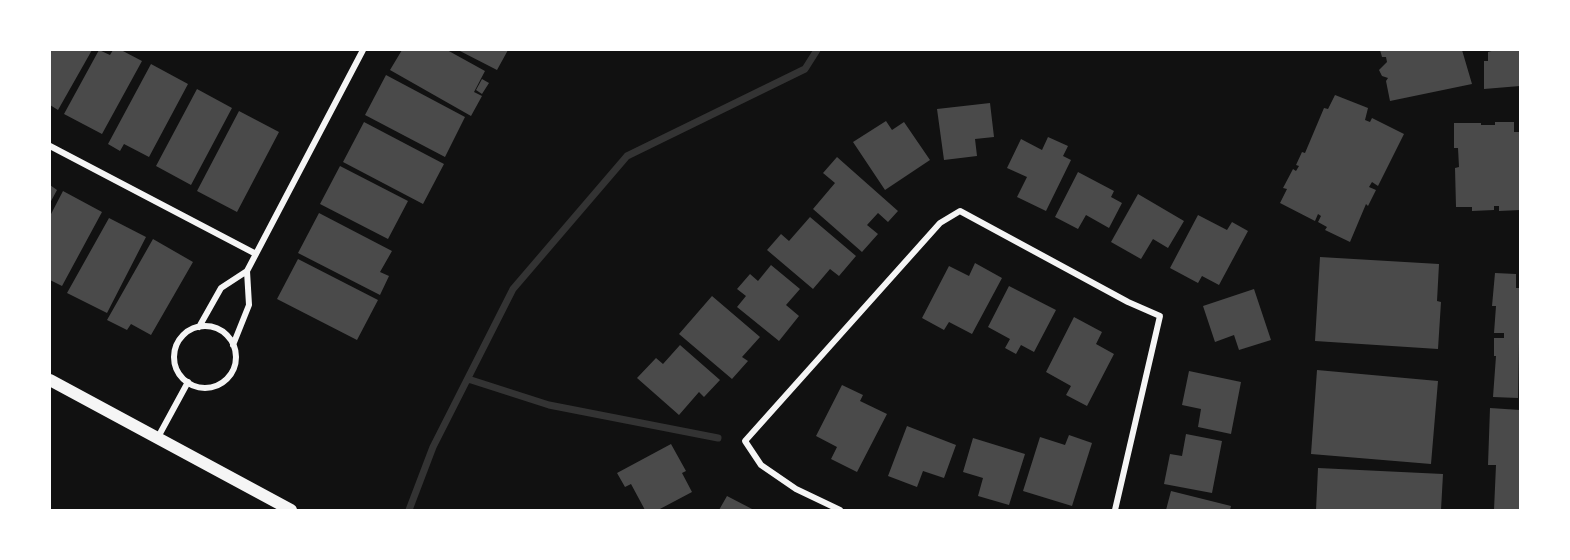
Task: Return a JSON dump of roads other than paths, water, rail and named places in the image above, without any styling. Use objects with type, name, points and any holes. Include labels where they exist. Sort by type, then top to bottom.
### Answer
[{"type":"main road","points":[[50,380],[291,510]]},
{"type":"street","points":[[233,345],[223,332],[207,326],[199,327],[183,335],[174,351],[176,368],[188,382],[206,387],[224,381],[235,364],[233,345],[249,305],[247,271],[363,50]]},
{"type":"street","points":[[50,146],[255,254]]},
{"type":"street","points":[[840,510],[796,489],[761,465],[745,441],[940,223],[960,211],[1128,302],[1160,316],[1115,510]]},
{"type":"street","points":[[199,327],[221,288],[247,271]]},
{"type":"street","points":[[157,439],[188,382]]},
{"type":"waterway","points":[[409,510],[433,447],[513,289],[627,156],[805,69],[817,50]]},
{"type":"waterway","points":[[468,379],[549,405],[718,438]]}]
